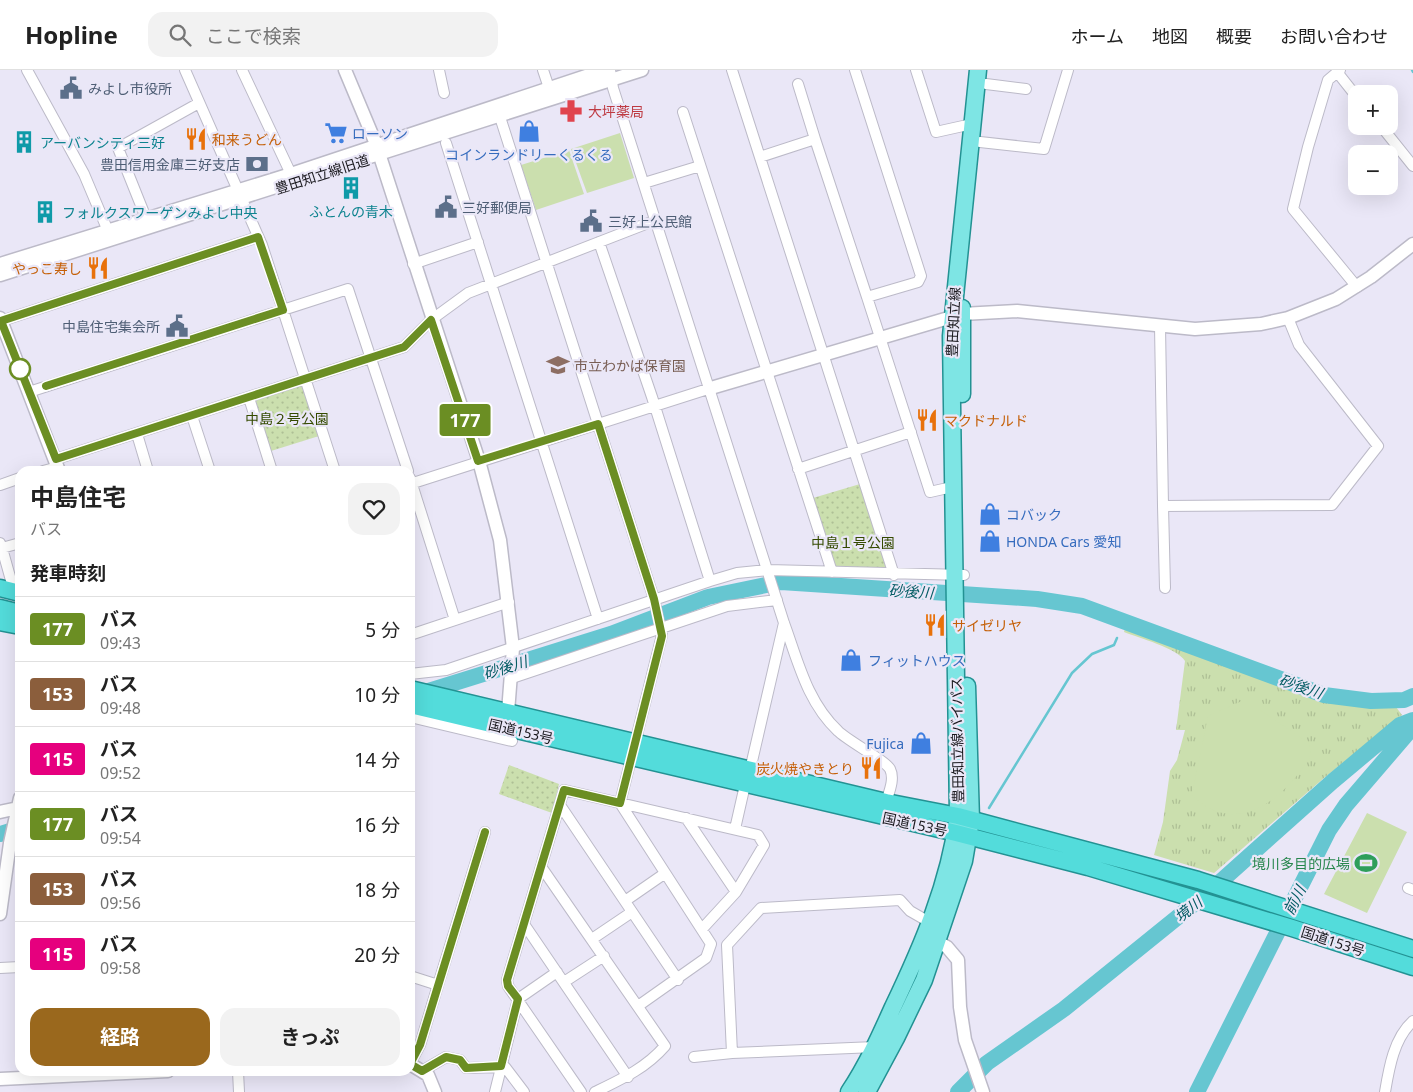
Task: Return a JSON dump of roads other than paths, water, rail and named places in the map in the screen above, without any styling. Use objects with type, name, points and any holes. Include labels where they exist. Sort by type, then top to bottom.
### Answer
[{"type":"highway","points":[[0,608],[15,612]]},
{"type":"highway","points":[[0,622],[15,625]]},
{"type":"highway","name":"国道153号","points":[[415,681],[508,712],[635,751]]},
{"type":"highway","name":"国道153号","points":[[415,706],[635,751],[747,777],[1122,878],[1284,925],[1413,967]]},
{"type":"highway","name":"国道153号","points":[[747,777],[964,818],[1198,880],[1413,949]]},
{"type":"main road","name":"豊田知立線","points":[[959,575],[957,314],[972,124],[984,75]]},
{"type":"main road","name":"豊田知立線","points":[[959,575],[952,487],[950,362],[980,142],[984,75]]},
{"type":"main road","name":"豊田知立線バイパス","points":[[867,1092],[924,980],[964,862],[962,835],[964,818],[959,575]]},
{"type":"main road","name":"豊田知立線バイパス","points":[[849,1092],[875,1047],[931,923],[962,835]]},
{"type":"street","points":[[27,70],[84,174],[108,231]]},
{"type":"street","points":[[185,70],[241,194],[258,237],[333,466]]},
{"type":"street","points":[[242,70],[291,174]]},
{"type":"street","points":[[345,70],[377,150],[478,461],[500,540],[509,602],[513,648],[508,712]]},
{"type":"street","points":[[439,70],[444,93]]},
{"type":"street","points":[[543,70],[549,88]]},
{"type":"street","name":"豊田知立線旧道","points":[[0,276],[377,150],[549,88],[608,73],[642,70]]},
{"type":"street","points":[[732,70],[894,574]]},
{"type":"street","points":[[856,70],[921,276],[918,282],[867,297]]},
{"type":"street","points":[[916,70],[936,132],[972,124]]},
{"type":"street","points":[[980,142],[1044,150],[1068,70]]},
{"type":"street","points":[[608,73],[784,623],[805,683],[819,711],[851,743],[889,767],[893,776],[886,802]]},
{"type":"street","name":"豊田知立線旧道","points":[[0,264],[146,218],[241,194],[291,174],[500,117],[608,73]]},
{"type":"street","points":[[1348,88],[1333,73],[1308,147],[1293,209],[1357,287]]},
{"type":"street","points":[[984,75],[1026,89]]},
{"type":"street","points":[[798,84],[930,492],[952,487]]},
{"type":"street","points":[[146,218],[118,148],[199,103]]},
{"type":"street","points":[[683,112],[832,572]]},
{"type":"street","points":[[500,117],[654,599],[661,629],[662,636],[635,751],[620,803],[664,874],[711,944],[706,958],[678,980],[638,1006]]},
{"type":"street","points":[[1388,135],[1413,166]]},
{"type":"street","points":[[760,157],[815,139]]},
{"type":"street","points":[[446,144],[598,619]]},
{"type":"street","points":[[644,182],[700,166]]},
{"type":"street","points":[[258,237],[1,319],[58,466],[137,434],[404,347],[431,320],[468,293],[546,265],[656,220]]},
{"type":"street","points":[[414,264],[478,242]]},
{"type":"street","points":[[599,242],[654,405],[710,581]]},
{"type":"street","points":[[415,481],[654,405],[957,314],[1017,311],[1196,329],[1238,328],[1288,318],[1328,303],[1357,287],[1412,248]]},
{"type":"street","points":[[29,392],[348,289],[406,466]]},
{"type":"street","points":[[1163,506],[1332,505],[1378,446],[1299,344],[1288,318]]},
{"type":"street","points":[[1160,326],[1165,588]]},
{"type":"street","points":[[248,398],[270,466]]},
{"type":"street","points":[[192,416],[208,466]]},
{"type":"street","points":[[798,470],[911,432]]},
{"type":"street","points":[[137,434],[147,466]]},
{"type":"street","points":[[0,485],[15,480]]},
{"type":"street","points":[[415,495],[455,620]]},
{"type":"street","points":[[11,591],[1,545],[15,543]]},
{"type":"street","points":[[415,678],[446,670],[654,599],[737,573],[832,572],[959,575]]},
{"type":"street","points":[[512,678],[727,606],[776,598]]},
{"type":"street","points":[[415,633],[509,602]]},
{"type":"street","points":[[735,829],[784,623]]},
{"type":"street","points":[[415,718],[512,740]]},
{"type":"street","points":[[581,1092],[508,986],[507,980],[564,790],[758,835],[764,845],[736,892],[702,929]]},
{"type":"street","points":[[0,812],[15,805]]},
{"type":"street","points":[[560,805],[678,980]]},
{"type":"street","points":[[686,818],[736,892]]},
{"type":"street","points":[[0,914],[15,826]]},
{"type":"street","points":[[415,1054],[420,1045],[485,832]]},
{"type":"street","points":[[542,868],[666,1046],[652,1061],[628,1077],[595,1092]]},
{"type":"street","points":[[625,901],[664,874]]},
{"type":"street","points":[[732,1053],[727,945],[761,908],[900,900],[910,911],[931,923]]},
{"type":"street","points":[[592,939],[632,912]]},
{"type":"street","points":[[524,924],[628,1077]]},
{"type":"street","points":[[938,942],[947,947],[958,960],[960,1007],[969,1054],[983,1092]]},
{"type":"street","points":[[564,982],[604,956]]},
{"type":"street","points":[[0,968],[15,967]]},
{"type":"street","points":[[495,1092],[518,999],[557,972]]},
{"type":"street","points":[[415,978],[438,985]]},
{"type":"street","points":[[1385,1092],[1396,1047],[1409,1030],[1413,1021]]},
{"type":"street","points":[[694,1057],[732,1053],[875,1047]]},
{"type":"street","points":[[422,1071],[446,1057],[460,1060],[466,1068],[501,1066],[510,1070],[524,1092]]},
{"type":"street","points":[[415,1067],[422,1071],[431,1081],[435,1092]]},
{"type":"street","points":[[0,1079],[63,1076]]},
{"type":"street","points":[[238,1076],[239,1092]]},
{"type":"waterway","name":"砂後川","points":[[419,694],[611,634],[708,597],[781,582],[1037,599],[1082,606],[1324,695],[1371,701],[1404,700],[1413,696]]},
{"type":"waterway","points":[[989,808],[1072,673],[1092,654],[1114,645],[1117,638]]},
{"type":"waterway","name":"境川","points":[[958,1092],[987,1063],[1064,1009],[1210,891],[1333,781],[1400,725],[1413,720]]},
{"type":"waterway","name":"前川","points":[[1197,1092],[1329,830],[1346,805],[1407,734],[1413,722]]},
{"type":"waterway","name":"砂後川","points":[[0,834],[15,830]]},
{"type":"place","name":"みよし市役所","points":[[71,88]]},
{"type":"place","name":"大坪薬局","points":[[571,111]]},
{"type":"place","name":"コインランドリーくるくる","points":[[529,131]]},
{"type":"place","name":"ローソン","points":[[336,133]]},
{"type":"place","name":"和来うどん","points":[[196,139]]},
{"type":"place","name":"アーバンシティ三好","points":[[24,142]]},
{"type":"place","name":"豊田信用金庫三好支店","points":[[257,164]]},
{"type":"place","name":"ふとんの青木","points":[[351,188]]},
{"type":"place","name":"三好郵便局","points":[[446,207]]},
{"type":"place","name":"フォルクスワーゲンみよし中央","points":[[45,212]]},
{"type":"place","name":"三好上公民館","points":[[591,221]]},
{"type":"place","name":"やっこ寿し","points":[[98,268]]},
{"type":"place","name":"中島住宅集会所","points":[[177,326]]},
{"type":"place","name":"市立わかば保育園","points":[[558,365]]},
{"type":"place","name":"マクドナルド","points":[[927,420]]},
{"type":"place","name":"コバック","points":[[990,514]]},
{"type":"place","name":"HONDA Cars 愛知","points":[[990,541]]},
{"type":"place","name":"サイゼリヤ","points":[[935,625]]},
{"type":"place","name":"フィットハウス","points":[[851,660]]},
{"type":"place","name":"Fujica","points":[[921,743]]},
{"type":"place","name":"炭火焼やきとり","points":[[871,768]]},
{"type":"place","name":"境川多目的広場","points":[[1366,863]]},
{"type":"park label","name":"中島２号公園","points":[[287,418]]},
{"type":"park label","name":"中島１号公園","points":[[853,542]]}]
